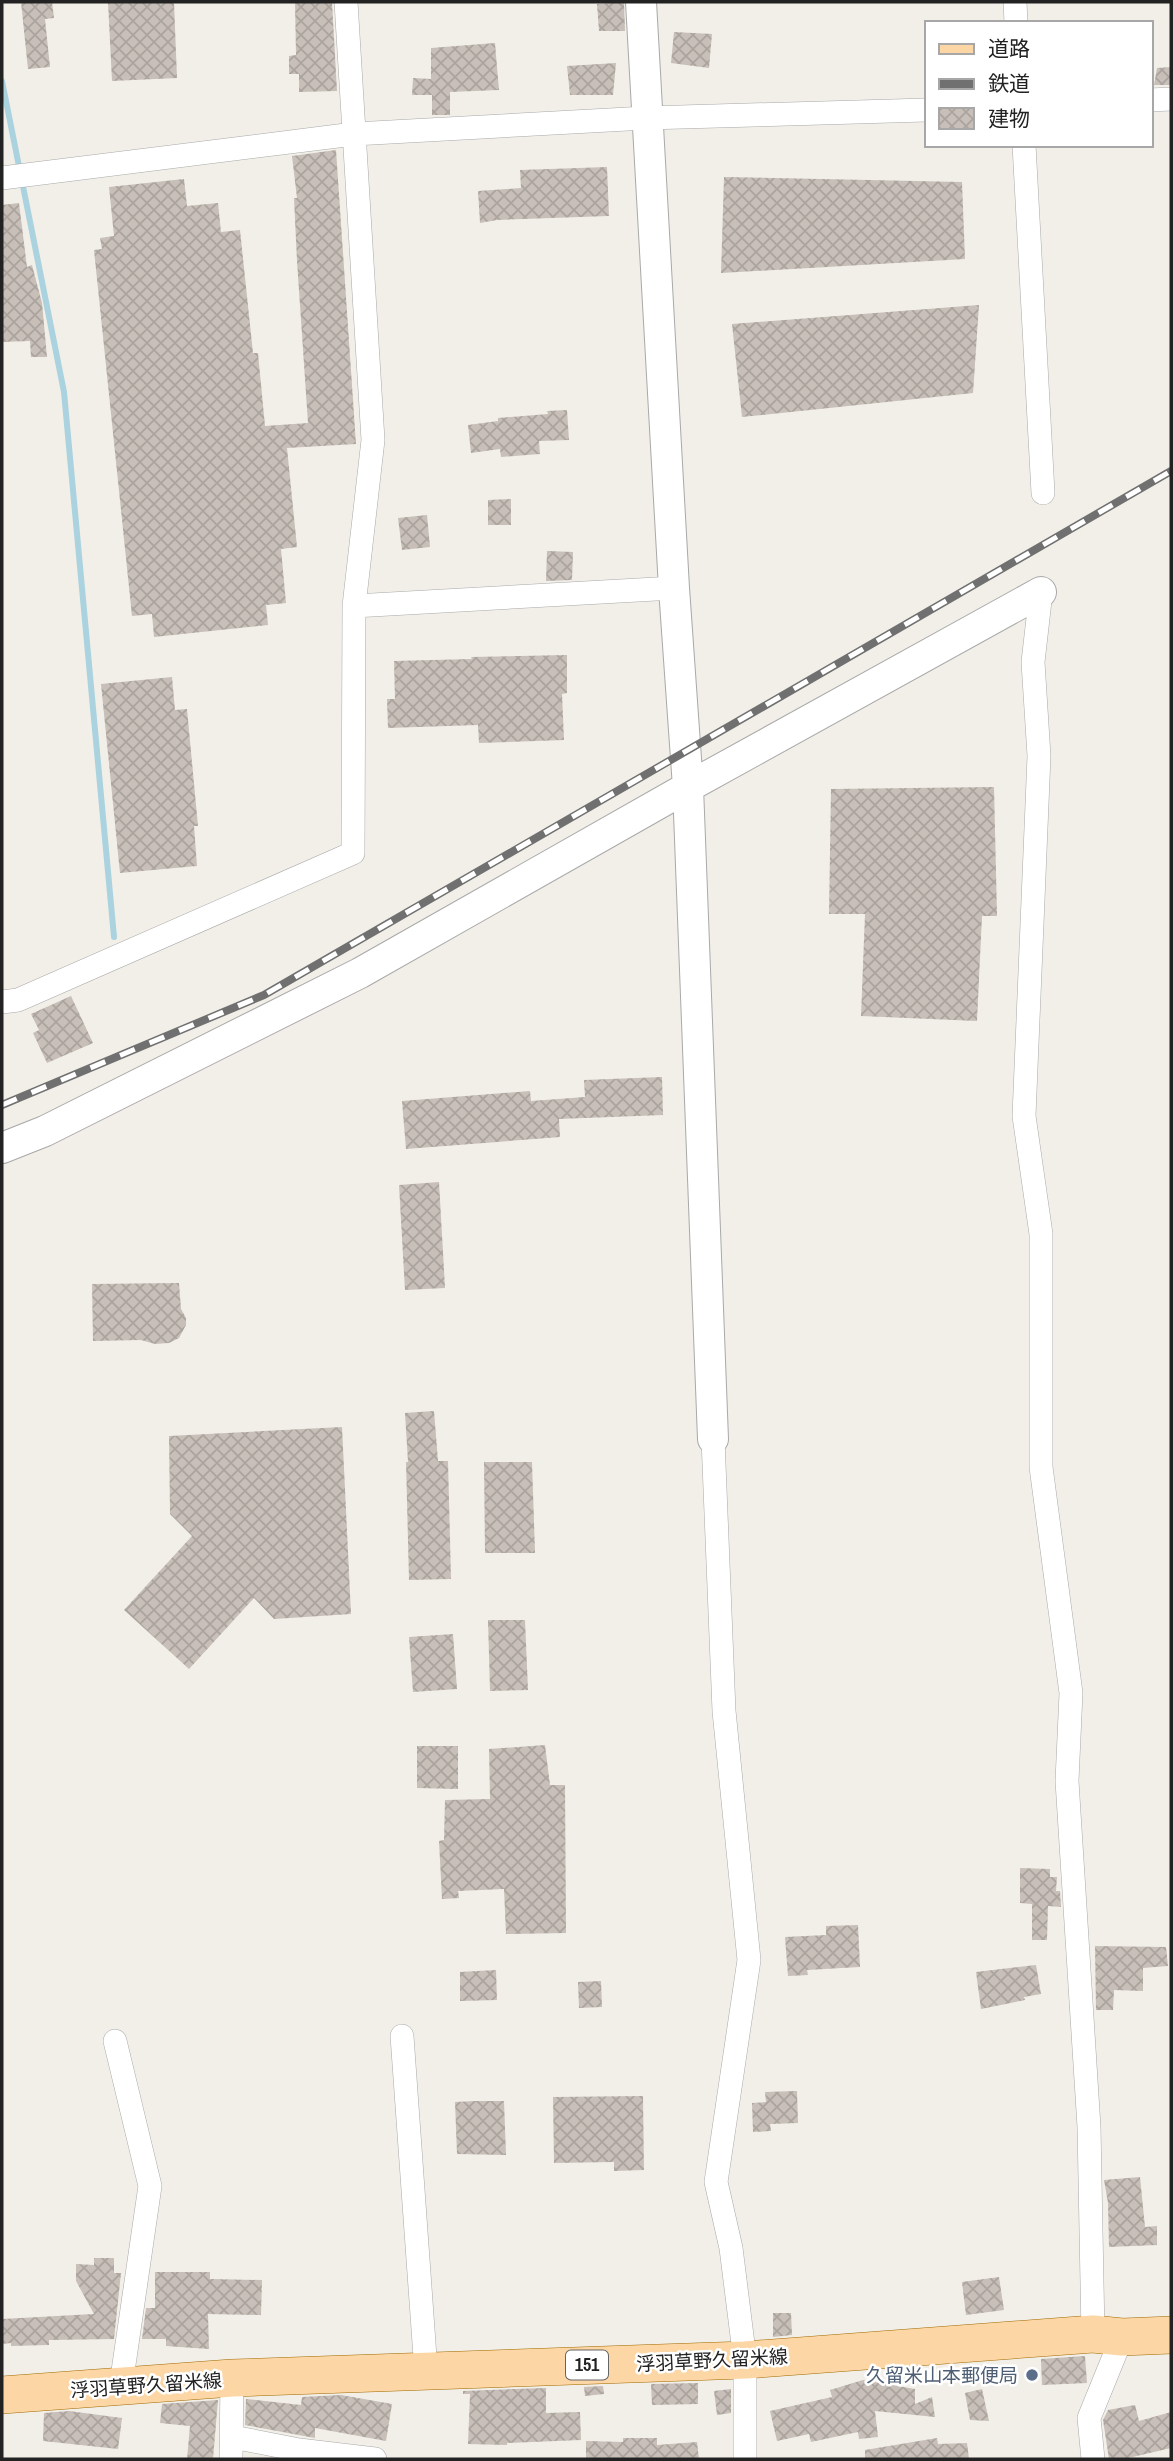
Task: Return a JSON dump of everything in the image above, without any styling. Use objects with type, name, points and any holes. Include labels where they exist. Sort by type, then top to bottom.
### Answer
[{"type":"main road","name":"浮羽草野久留米線","points":[[2,2395],[232,2378],[745,2360],[1107,2336],[1171,2335]]},
{"type":"street","points":[[2,1002],[18,1000],[353,853],[354,606],[373,440],[346,2]]},
{"type":"street","points":[[641,2],[688,787],[724,1711],[749,1960],[716,2182],[731,2248],[745,2360],[745,2459]]},
{"type":"street","points":[[1015,2],[1016,21]]},
{"type":"street","points":[[1152,100],[1171,99]]},
{"type":"street","points":[[2,178],[354,134],[646,118],[925,110]]},
{"type":"street","points":[[1024,147],[1043,494]]},
{"type":"street","points":[[354,606],[674,588]]},
{"type":"street","points":[[2,1148],[57,1125],[360,973],[688,787],[1041,592]]},
{"type":"street","points":[[1041,592],[1033,662],[1040,756],[1024,1116],[1041,1234],[1041,1467],[1071,1693],[1067,1781],[1089,2127],[1107,2336],[1089,2418],[1093,2459]]},
{"type":"street","points":[[402,2036],[426,2371]]},
{"type":"street","points":[[115,2041],[150,2186],[121,2385]]},
{"type":"street","points":[[232,2378],[232,2448],[299,2450],[375,2459]]},
{"type":"building","points":[[21,2],[52,2],[54,18],[45,19],[50,67],[28,69]]},
{"type":"building","points":[[108,2],[174,2],[177,78],[112,81]]},
{"type":"building","points":[[295,2],[332,2],[337,91],[299,92],[299,74],[289,74],[289,56],[296,55]]},
{"type":"building","points":[[624,2],[625,31],[599,31],[597,4]]},
{"type":"building","points":[[674,32],[712,34],[709,68],[671,63]]},
{"type":"building","points":[[495,43],[499,90],[450,92],[450,115],[432,115],[432,95],[412,95],[413,78],[431,79],[431,48]]},
{"type":"building","points":[[616,63],[613,95],[570,95],[567,66]]},
{"type":"building","points":[[1171,67],[1171,85],[1154,85],[1157,68]]},
{"type":"building","points":[[336,150],[356,444],[287,448],[297,547],[281,549],[286,603],[266,605],[268,625],[154,637],[152,614],[132,616],[94,250],[102,249],[100,238],[114,236],[109,187],[184,179],[187,206],[218,203],[221,232],[240,230],[253,353],[258,353],[265,426],[308,423],[297,261],[294,198],[297,198],[292,156]]},
{"type":"building","points":[[607,167],[609,216],[480,223],[478,191],[521,188],[520,170]]},
{"type":"building","points":[[724,177],[962,182],[965,259],[721,273]]},
{"type":"building","points":[[19,203],[27,267],[32,265],[42,303],[47,357],[31,357],[30,341],[2,342],[2,205]]},
{"type":"building","points":[[979,305],[973,393],[742,417],[732,324]]},
{"type":"building","points":[[567,410],[569,440],[539,441],[540,454],[501,457],[500,449],[471,453],[468,425],[498,421],[498,418]]},
{"type":"building","points":[[511,499],[511,525],[488,525],[488,500]]},
{"type":"building","points":[[427,515],[430,547],[402,550],[398,518]]},
{"type":"building","points":[[547,551],[573,552],[572,580],[546,581]]},
{"type":"building","points":[[567,655],[567,693],[562,694],[564,740],[479,743],[478,725],[388,728],[387,699],[395,699],[394,661]]},
{"type":"building","points":[[172,677],[175,710],[187,709],[198,826],[194,826],[197,866],[120,873],[101,684]]},
{"type":"building","points":[[994,787],[997,916],[982,916],[977,1021],[861,1016],[865,914],[829,914],[831,789]]},
{"type":"building","points":[[71,996],[93,1043],[47,1063],[33,1033],[39,1030],[31,1014]]},
{"type":"building","points":[[662,1077],[663,1115],[559,1119],[560,1137],[406,1149],[402,1101],[530,1091],[531,1101],[585,1097],[584,1080]]},
{"type":"building","points":[[439,1182],[445,1288],[405,1290],[399,1185]]},
{"type":"building","points":[[179,1283],[181,1309],[186,1325],[179,1338],[169,1343],[155,1344],[141,1340],[93,1341],[92,1284]]},
{"type":"building","points":[[434,1411],[438,1461],[448,1461],[451,1579],[409,1580],[405,1413]]},
{"type":"building","points":[[342,1427],[351,1614],[274,1619],[254,1598],[189,1669],[124,1610],[192,1536],[170,1514],[169,1436]]},
{"type":"building","points":[[484,1462],[532,1462],[535,1553],[485,1553]]},
{"type":"building","points":[[488,1620],[525,1620],[528,1690],[490,1691]]},
{"type":"building","points":[[453,1634],[457,1689],[413,1692],[409,1637]]},
{"type":"building","points":[[545,1745],[550,1785],[565,1785],[566,1933],[506,1934],[504,1889],[458,1891],[459,1898],[442,1899],[439,1841],[444,1840],[445,1800],[490,1799],[489,1749]]},
{"type":"building","points":[[417,1746],[458,1746],[458,1789],[417,1788]]},
{"type":"building","points":[[1020,1868],[1050,1869],[1050,1877],[1057,1877],[1056,1891],[1060,1891],[1061,1907],[1048,1906],[1047,1940],[1032,1940],[1032,1904],[1020,1903]]},
{"type":"building","points":[[858,1925],[860,1967],[807,1970],[808,1975],[788,1976],[785,1937],[826,1935],[826,1926]]},
{"type":"building","points":[[1095,1946],[1166,1947],[1168,1966],[1143,1968],[1143,1991],[1114,1990],[1113,2010],[1096,2010]]},
{"type":"building","points":[[1036,1965],[1041,1994],[981,2009],[976,1972]]},
{"type":"building","points":[[496,1970],[497,2000],[460,2001],[460,1972]]},
{"type":"building","points":[[601,1981],[602,2007],[579,2008],[578,1982]]},
{"type":"building","points":[[797,2091],[798,2123],[770,2124],[771,2131],[753,2132],[752,2103],[766,2102],[765,2092]]},
{"type":"building","points":[[643,2096],[644,2170],[614,2171],[614,2162],[554,2163],[553,2097]]},
{"type":"building","points":[[504,2101],[506,2155],[457,2154],[455,2102]]},
{"type":"building","points":[[1140,2177],[1145,2227],[1157,2226],[1157,2245],[1109,2247],[1108,2203],[1104,2180]]},
{"type":"building","points":[[94,2258],[114,2258],[114,2273],[121,2273],[114,2339],[49,2340],[49,2345],[2,2344],[2,2319],[94,2314],[76,2281],[76,2264],[94,2265]]},
{"type":"building","points":[[155,2272],[210,2272],[210,2279],[262,2280],[261,2315],[208,2314],[209,2349],[166,2346],[166,2339],[142,2339],[146,2308],[155,2308]]},
{"type":"building","points":[[999,2277],[1004,2310],[966,2315],[962,2282]]},
{"type":"building","points":[[773,2313],[791,2313],[792,2335],[773,2337]]},
{"type":"building","points":[[1085,2356],[1087,2383],[1042,2385],[1041,2359]]},
{"type":"building","points":[[863,2380],[915,2389],[915,2404],[932,2397],[935,2417],[875,2411],[878,2437],[859,2439],[858,2432],[811,2442],[809,2434],[777,2441],[770,2411],[832,2397],[830,2390]]},
{"type":"building","points":[[698,2383],[698,2404],[652,2405],[651,2384]]},
{"type":"building","points":[[603,2386],[604,2394],[585,2396],[584,2387]]},
{"type":"building","points":[[546,2388],[546,2413],[580,2412],[581,2440],[507,2445],[468,2444],[470,2394],[463,2394],[463,2391]]},
{"type":"building","points":[[731,2389],[731,2413],[717,2415],[714,2391]]},
{"type":"building","points":[[982,2389],[989,2421],[970,2420],[965,2393]]},
{"type":"building","points":[[341,2395],[392,2404],[386,2441],[315,2428],[315,2438],[245,2425],[246,2399],[301,2405],[302,2397]]},
{"type":"building","points":[[218,2400],[213,2459],[187,2459],[190,2426],[160,2423],[162,2404]]},
{"type":"building","points":[[1135,2405],[1139,2421],[1171,2412],[1171,2448],[1124,2459],[1109,2459],[1103,2420],[1108,2410]]},
{"type":"building","points":[[69,2411],[122,2418],[118,2449],[43,2441],[44,2413]]},
{"type":"building","points":[[623,2438],[657,2438],[657,2445],[697,2442],[699,2459],[586,2459],[586,2441],[623,2442]]},
{"type":"building","points":[[937,2438],[938,2444],[967,2443],[969,2459],[865,2459],[865,2450]]},
{"type":"waterway","points":[[2,81],[64,392],[114,937]]},
{"type":"railway","points":[[2,1105],[264,995],[1171,471]]},
{"type":"place","name":"久留米山本郵便局","points":[[1032,2375]]}]
